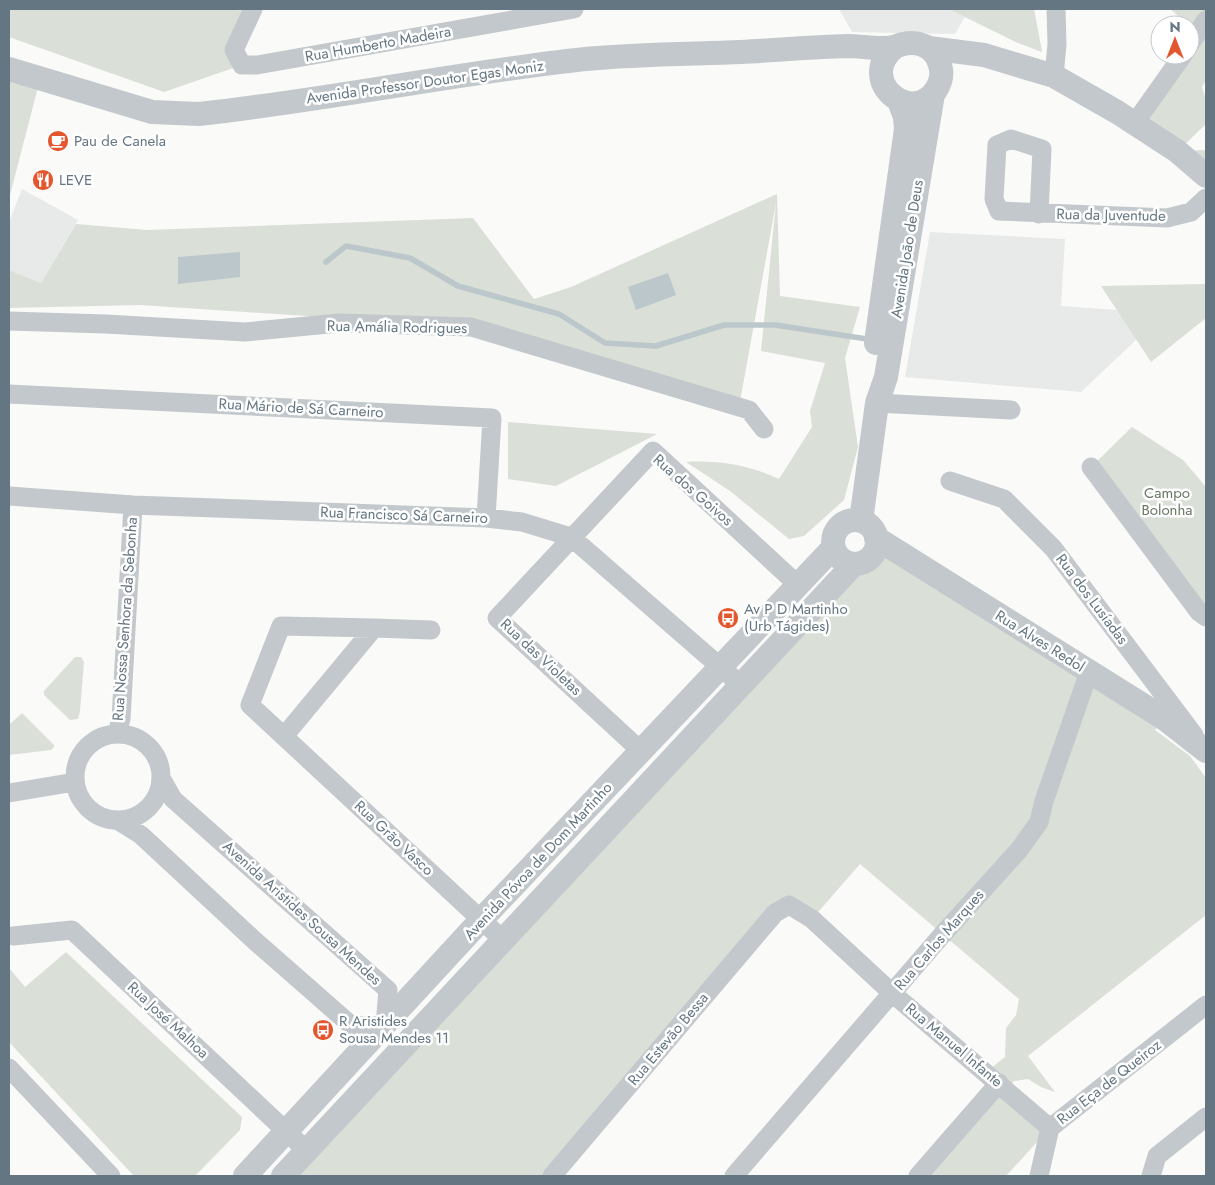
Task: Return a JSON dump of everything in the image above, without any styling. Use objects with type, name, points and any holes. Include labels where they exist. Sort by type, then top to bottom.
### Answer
[{"type":"street","name":"Rua Humberto Madeira","points":[[253,9],[234,50],[242,65],[257,65],[574,9]]},
{"type":"street","points":[[1054,76],[1057,44],[1056,9]]},
{"type":"street","points":[[880,73],[884,58],[895,47],[912,42],[929,48],[984,55],[1054,76],[1177,151],[1206,176]]},
{"type":"street","points":[[848,46],[880,73],[886,90],[899,101],[917,102],[937,84],[984,55]]},
{"type":"street","name":"Avenida Professor Doutor Egas Moniz","points":[[9,69],[152,112],[199,114],[586,59],[848,46],[895,47]]},
{"type":"street","points":[[929,48],[936,55],[937,84]]},
{"type":"street","points":[[1134,124],[1176,65]]},
{"type":"street","name":"Avenida João de Deus","points":[[869,530],[877,404],[886,377],[937,84]]},
{"type":"street","name":"Avenida João de Deus","points":[[877,404],[871,375],[906,129],[905,117],[899,101]]},
{"type":"street","name":"Rua da Juventude","points":[[1039,214],[1168,218],[1191,212],[1206,198]]},
{"type":"street","name":"Rua Amália Rodrigues","points":[[9,321],[106,324],[245,332],[340,323],[470,327],[750,410],[764,429]]},
{"type":"street","name":"Rua Mário de Sá Carneiro","points":[[9,394],[492,418],[486,518]]},
{"type":"street","points":[[877,404],[1011,410]]},
{"type":"street","name":"Rua dos Goivos","points":[[571,537],[653,452],[798,584]]},
{"type":"street","points":[[1091,467],[1198,612],[1206,617]]},
{"type":"street","name":"Rua dos Lusíadas","points":[[950,481],[1004,500],[1053,548],[1204,749]]},
{"type":"street","name":"Rua Francisco Sá Carneiro","points":[[9,496],[133,505],[486,518],[522,522],[571,537],[741,685]]},
{"type":"street","name":"Rua Nossa Senhora da Sebonha","points":[[117,734],[121,719],[133,505]]},
{"type":"street","points":[[854,520],[869,530],[876,545],[871,557],[866,561],[854,564],[841,559],[833,548],[834,535],[842,524],[854,520]]},
{"type":"street","name":"Rua Alves Redol","points":[[869,530],[1165,719],[1204,749]]},
{"type":"street","name":"Rua das Violetas","points":[[571,537],[497,618],[641,751]]},
{"type":"street","name":"Avenida Póvoa de Dom Martinho","points":[[245,1176],[481,920],[833,548]]},
{"type":"street","name":"Avenida Póvoa de Dom Martinho","points":[[283,1176],[854,564]]},
{"type":"street","name":"Rua Grão Vasco","points":[[431,630],[281,626],[250,704],[503,940]]},
{"type":"street","points":[[285,735],[374,628]]},
{"type":"street","name":"Rua Carlos Marques","points":[[734,1176],[1019,850],[1039,822],[1044,801],[1089,672]]},
{"type":"street","points":[[117,734],[96,740],[81,754],[76,768],[75,782],[78,794],[94,812],[104,818],[117,820],[130,818],[142,812],[152,803],[158,791],[161,778]]},
{"type":"street","name":"Avenida Aristides Sousa Mendes","points":[[117,734],[131,736],[148,747],[159,764],[161,778],[173,799],[388,990],[385,1025]]},
{"type":"street","points":[[9,793],[75,782]]},
{"type":"street","points":[[117,820],[141,835],[255,941],[352,1026],[385,1025],[406,1044]]},
{"type":"street","name":"Rua Manuel Infante","points":[[788,905],[812,919],[892,993],[1050,1128]]},
{"type":"street","name":"Rua Estevão Bessa","points":[[552,1176],[775,914],[788,905]]},
{"type":"street","name":"Rua José Malhoa","points":[[13,936],[72,930],[307,1151]]},
{"type":"street","name":"Rua Eça de Queiroz","points":[[1039,1176],[1050,1128],[1206,1005]]},
{"type":"street","points":[[9,1068],[111,1176]]},
{"type":"street","points":[[918,1176],[999,1083]]},
{"type":"street","points":[[1152,1176],[1158,1156],[1206,1117]]},
{"type":"shaded area","points":[[839,9],[1034,9],[1042,52],[1016,42],[965,17],[955,34],[852,32]]},
{"type":"shaded area","points":[[22,189],[78,220],[41,283],[9,270],[9,222]]},
{"type":"shaded area","points":[[930,232],[1065,239],[1061,306],[1118,310],[1137,339],[1081,392],[905,377]]},
{"type":"shaded area","points":[[240,252],[240,277],[178,284],[178,257]]},
{"type":"shaded area","points":[[668,273],[676,295],[636,310],[628,287]]},
{"type":"green space","points":[[9,9],[253,9],[234,50],[242,65],[164,92],[9,37]]},
{"type":"green space","points":[[949,9],[1034,9],[1042,52],[1016,42]]},
{"type":"green space","points":[[1170,9],[1205,9],[1206,18],[1200,20],[1200,15],[1177,15]]},
{"type":"green space","points":[[1206,20],[1206,80],[1202,87],[1206,100],[1206,124],[1178,151],[1206,150],[1206,175],[1134,124],[1175,65],[1200,65],[1200,29]]},
{"type":"green space","points":[[9,80],[38,87],[9,199]]},
{"type":"green space","points":[[777,194],[780,296],[860,307],[845,358],[858,447],[844,500],[804,536],[789,539],[730,491],[686,462],[734,464],[757,470],[779,479],[812,427],[810,411],[825,363],[761,351],[776,203],[739,407],[471,327],[140,305],[9,308],[9,270],[41,283],[76,224],[147,230],[473,218],[534,299],[571,287]]},
{"type":"green space","points":[[1206,284],[1206,318],[1151,362],[1101,286]]},
{"type":"green space","points":[[508,422],[657,434],[556,486],[508,479]]},
{"type":"green space","name":"Campo Bolonha","points":[[1132,427],[1183,460],[1206,487],[1206,616],[1091,467]]},
{"type":"green space","points":[[879,542],[1165,719],[1155,730],[1190,756],[1206,778],[1206,915],[1028,1056],[1055,1092],[1041,1087],[1028,1079],[1014,1081],[1006,1090],[986,1072],[1005,1057],[1006,1028],[1016,1015],[1019,999],[860,864],[812,919],[789,905],[552,1176],[283,1176],[649,783]]},
{"type":"green space","points":[[75,657],[81,657],[84,662],[80,711],[78,719],[70,720],[44,695],[44,691]]},
{"type":"green space","points":[[22,713],[54,745],[51,750],[9,755],[9,725]]},
{"type":"green space","points":[[66,952],[242,1117],[240,1130],[195,1176],[134,1176],[9,1042],[9,968],[25,987]]},
{"type":"green space","points":[[995,1089],[1050,1128],[1006,1176],[925,1176]]},
{"type":"waterway","points":[[326,262],[346,246],[410,258],[458,286],[559,314],[605,343],[656,346],[724,325],[775,325],[867,339]]},
{"type":"place","name":"Pau de Canela","points":[[58,141]]},
{"type":"place","name":"LEVE","points":[[43,180]]},
{"type":"place","name":"Av P D Martinho (Urb Tágides)","points":[[728,618]]},
{"type":"place","name":"R Aristides Sousa Mendes 11","points":[[323,1030]]}]
